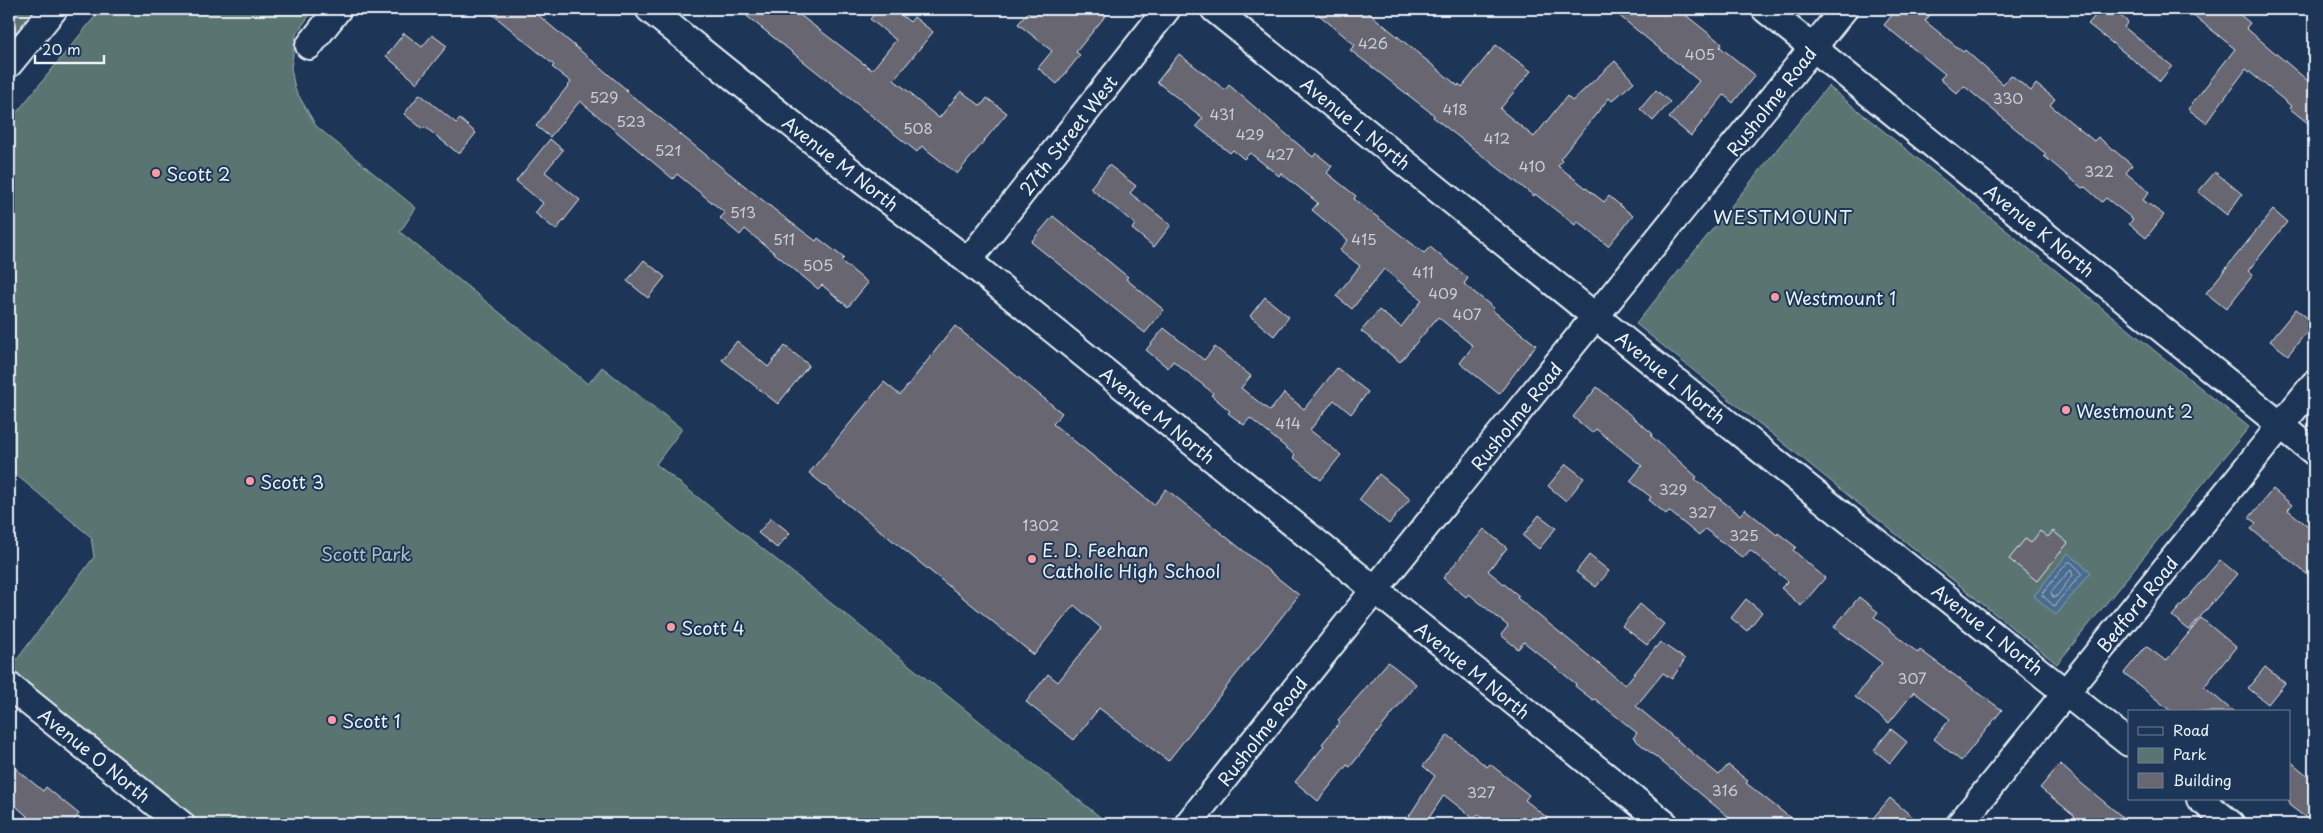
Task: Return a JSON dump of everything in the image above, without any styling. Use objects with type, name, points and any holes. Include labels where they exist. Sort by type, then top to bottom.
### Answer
[{"type":"street","points":[[9,64],[54,9]]},
{"type":"street","points":[[309,46],[338,9]]},
{"type":"street","name":"Avenue M North","points":[[649,9],[852,172],[968,261],[1665,824]]},
{"type":"street","name":"27th Street West","points":[[968,261],[1168,9]]},
{"type":"street","name":"Avenue L North","points":[[1214,9],[2128,741]]},
{"type":"street","name":"Avenue K North","points":[[1765,9],[2314,452]]},
{"type":"street","name":"Rusholme Road","points":[[1188,824],[1374,590],[1597,317],[1844,9]]},
{"type":"street","name":"Bedford Road","points":[[1960,824],[2314,384]]},
{"type":"street","name":"Avenue O North","points":[[9,686],[181,824]]},
{"type":"street","points":[[2201,800],[2231,824]]},
{"type":"green space","points":[[9,9],[43,9],[9,51]]},
{"type":"green space","name":"Scott Park","points":[[101,9],[314,9],[296,34],[291,68],[295,89],[316,126],[416,208],[400,232],[588,384],[602,367],[682,429],[656,464],[1109,824],[196,824],[9,675],[9,670],[94,557],[91,537],[9,469],[9,122]]},
{"type":"green space","points":[[1828,86],[2249,427],[2057,664],[1636,324]]},
{"type":"water","points":[[2068,553],[2091,572],[2056,615],[2034,596]]},
{"type":"building","points":[[486,9],[531,9],[626,91],[785,218],[816,241],[818,238],[844,258],[841,261],[868,283],[848,307],[822,285],[818,289],[745,229],[740,235],[720,218],[725,213],[677,174],[673,179],[580,101],[550,137],[536,126],[571,82],[552,67],[554,65]]},
{"type":"building","points":[[738,9],[792,9],[872,70],[896,40],[870,19],[879,9],[894,9],[910,22],[914,17],[933,32],[894,80],[939,118],[961,91],[981,106],[987,98],[1007,113],[957,174],[922,146],[917,152]]},
{"type":"building","points":[[1031,9],[1111,9],[1076,52],[1080,55],[1057,84],[1038,68],[1052,51],[1018,24]]},
{"type":"building","points":[[1312,9],[1364,9],[1458,86],[1459,84],[1462,87],[1496,45],[1531,71],[1500,109],[1534,137],[1567,96],[1572,101],[1615,61],[1634,82],[1612,101],[1609,98],[1560,159],[1562,161],[1558,166],[1604,202],[1609,196],[1633,216],[1608,246],[1577,221],[1575,225],[1535,194],[1534,196],[1350,50],[1355,45]]},
{"type":"building","points":[[1611,9],[1678,9],[1722,44],[1720,47],[1755,75],[1733,103],[1724,95],[1691,136],[1669,118],[1699,81]]},
{"type":"building","points":[[1897,9],[1935,9],[1925,21],[1963,52],[1965,50],[2003,84],[2011,75],[2031,91],[2036,84],[2055,99],[2050,105],[2094,141],[2098,137],[2132,165],[2126,173],[2149,192],[2143,200],[2164,215],[2146,238],[2129,224],[2133,219],[2106,198],[2102,202],[2085,187],[2082,188],[2044,156],[2046,154],[1964,86],[1957,94],[1940,79],[1945,74],[1884,25]]},
{"type":"building","points":[[2101,9],[2112,9],[2128,22],[2124,27],[2172,66],[2160,81],[2088,24]]},
{"type":"building","points":[[2186,9],[2233,9],[2250,23],[2246,28],[2314,86],[2314,128],[2289,108],[2291,106],[2246,69],[2206,123],[2188,109],[2235,49]]},
{"type":"building","points":[[404,33],[422,47],[432,35],[447,46],[417,83],[386,56]]},
{"type":"building","points":[[1179,54],[1225,90],[1229,85],[1313,157],[1316,153],[1332,166],[1327,173],[1356,196],[1354,199],[1424,253],[1430,247],[1468,278],[1464,284],[1494,308],[1492,310],[1536,345],[1499,394],[1460,363],[1473,346],[1438,317],[1400,362],[1361,331],[1379,310],[1401,327],[1422,300],[1384,269],[1352,309],[1336,296],[1360,266],[1340,250],[1348,240],[1312,210],[1318,203],[1281,173],[1279,176],[1250,153],[1244,159],[1233,150],[1230,153],[1196,126],[1203,118],[1157,82]]},
{"type":"building","points":[[1656,90],[1670,102],[1653,121],[1640,109]]},
{"type":"building","points":[[420,94],[456,123],[460,119],[476,133],[459,154],[425,127],[423,129],[404,114]]},
{"type":"building","points":[[550,139],[563,150],[545,172],[580,200],[556,230],[535,213],[543,203],[516,181]]},
{"type":"building","points":[[1109,165],[1136,186],[1130,193],[1171,225],[1154,247],[1132,229],[1135,224],[1090,188]]},
{"type":"building","points":[[2215,172],[2242,194],[2227,215],[2198,192]]},
{"type":"building","points":[[2273,210],[2287,222],[2248,271],[2253,275],[2226,309],[2206,293]]},
{"type":"building","points":[[1053,216],[1128,277],[1126,279],[1164,310],[1145,333],[1031,242]]},
{"type":"building","points":[[644,260],[665,277],[648,298],[627,281]]},
{"type":"building","points":[[1265,297],[1289,317],[1274,336],[1250,316]]},
{"type":"building","points":[[2296,309],[2314,323],[2288,355],[2270,341]]},
{"type":"building","points":[[955,326],[1062,413],[1053,424],[1154,505],[1166,489],[1299,595],[1168,761],[1099,708],[1074,740],[1026,702],[1048,674],[1058,682],[1101,628],[1074,605],[1034,655],[809,473],[884,382],[900,395]]},
{"type":"building","points":[[1164,328],[1204,360],[1215,347],[1251,376],[1241,388],[1270,411],[1284,393],[1304,409],[1337,368],[1368,392],[1351,414],[1334,400],[1310,430],[1341,455],[1321,480],[1293,457],[1295,455],[1250,418],[1244,425],[1228,413],[1230,411],[1211,395],[1213,393],[1173,361],[1168,368],[1146,350]]},
{"type":"building","points":[[737,341],[768,367],[785,346],[809,365],[778,404],[722,360]]},
{"type":"building","points":[[1597,387],[1653,434],[1651,436],[1697,477],[1695,479],[1740,515],[1745,509],[1777,535],[1778,533],[1796,547],[1793,550],[1825,578],[1801,606],[1781,588],[1788,581],[1750,550],[1743,558],[1705,529],[1699,536],[1669,511],[1666,514],[1649,500],[1651,497],[1630,481],[1642,466],[1596,429],[1592,433],[1573,417]]},
{"type":"building","points":[[1566,464],[1584,478],[1566,501],[1548,486]]},
{"type":"building","points":[[1379,474],[1410,499],[1389,524],[1359,500]]},
{"type":"building","points":[[2273,489],[2292,505],[2288,510],[2314,531],[2314,580],[2251,529],[2256,523],[2249,518]]},
{"type":"building","points":[[1539,515],[1556,528],[1539,549],[1523,536]]},
{"type":"building","points":[[771,518],[790,533],[777,548],[758,533]]},
{"type":"building","points":[[1484,529],[1507,548],[1488,571],[1519,596],[1517,598],[1625,685],[1660,642],[1685,659],[1672,679],[1663,673],[1636,706],[1719,775],[1728,765],[1748,781],[1746,783],[1798,824],[1737,824],[1633,738],[1637,733],[1595,699],[1593,700],[1575,686],[1576,684],[1524,642],[1518,649],[1501,635],[1508,626],[1469,594],[1466,597],[1443,578]]},
{"type":"building","points":[[2040,531],[2048,537],[2053,531],[2068,543],[2037,581],[2009,559],[2025,539],[2031,543]]},
{"type":"building","points":[[1589,555],[1609,571],[1596,587],[1576,572]]},
{"type":"building","points":[[2220,560],[2237,574],[2189,630],[2172,616]]},
{"type":"building","points":[[1859,597],[1878,612],[1874,617],[1918,653],[1920,650],[2002,710],[1961,761],[1934,739],[1950,719],[1914,692],[1889,723],[1855,697],[1882,663],[1834,627]]},
{"type":"building","points":[[1746,599],[1762,612],[1747,631],[1731,618]]},
{"type":"building","points":[[1640,604],[1664,624],[1647,645],[1622,626]]},
{"type":"building","points":[[2201,618],[2236,647],[2204,687],[2232,710],[2170,710],[2124,673],[2146,646],[2166,661]]},
{"type":"building","points":[[1388,662],[1416,684],[1350,767],[1347,765],[1318,801],[1295,782],[1324,746],[1322,744],[1340,722],[1338,720]]},
{"type":"building","points":[[2265,667],[2285,683],[2268,704],[2248,688]]},
{"type":"building","points":[[1891,729],[1907,742],[1890,763],[1874,750]]},
{"type":"building","points":[[1448,735],[1487,767],[1490,764],[1529,795],[1525,800],[1555,824],[1490,824],[1478,814],[1474,819],[1444,795],[1425,824],[1404,824],[1435,776],[1423,766]]},
{"type":"building","points":[[2290,761],[2314,781],[2314,824],[2289,805]]},
{"type":"building","points":[[9,763],[43,791],[46,787],[79,814],[71,824],[36,824],[9,800]]},
{"type":"building","points":[[2060,764],[2131,824],[2069,824],[2075,816],[2040,788]]},
{"type":"building","points":[[1890,798],[1921,824],[1868,824]]},
{"type":"place","name":"Scott 2","points":[[156,173]]},
{"type":"place","name":"Westmount 1","points":[[1775,297]]},
{"type":"place","name":"Westmount 2","points":[[2066,410]]},
{"type":"place","name":"Scott 3","points":[[250,481]]},
{"type":"place","name":"E. D. Feehan Catholic High School","points":[[1032,559]]},
{"type":"place","name":"Scott 4","points":[[671,627]]},
{"type":"place","name":"Scott 1","points":[[332,720]]},
{"type":"district","name":"WESTMOUNT","points":[[1783,216]]}]
